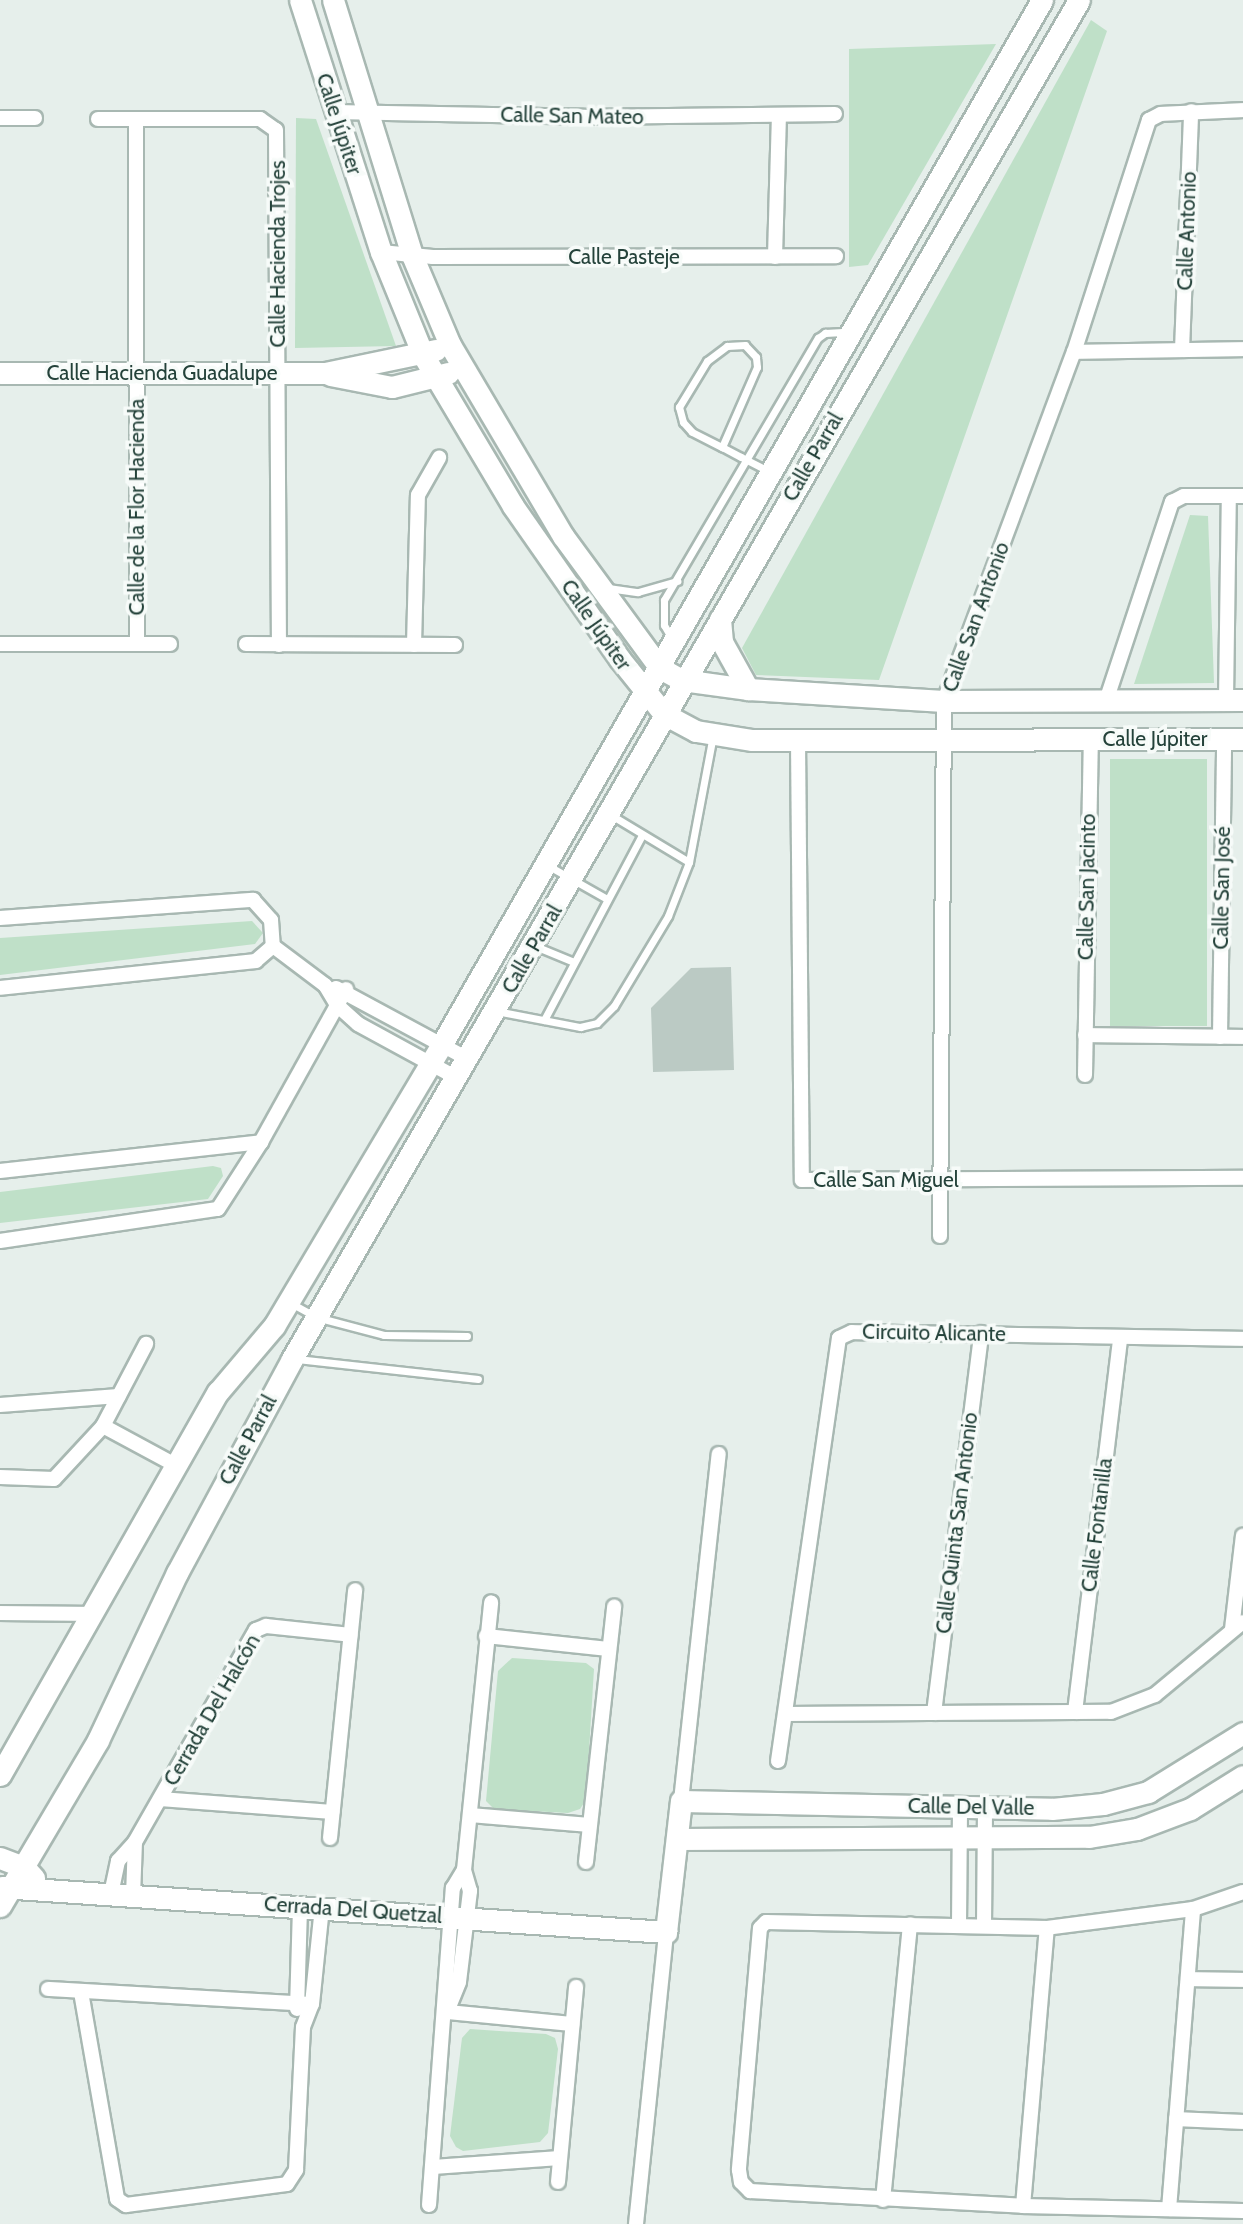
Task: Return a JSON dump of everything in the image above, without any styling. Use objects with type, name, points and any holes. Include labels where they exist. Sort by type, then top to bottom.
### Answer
[{"type":"street","name":"Calle Júpiter","points":[[300,0],[334,112],[382,252],[423,355],[513,506],[646,695],[664,714],[713,735],[799,740],[1234,739]]},
{"type":"street","name":"Calle Júpiter","points":[[333,0],[365,113],[412,255],[450,345],[595,582],[660,668],[682,680],[748,689],[944,701],[1234,700]]},
{"type":"street","name":"Calle Parral","points":[[0,1775],[218,1392],[289,1301],[442,1044],[646,695],[770,472],[1042,0]]},
{"type":"street","name":"Calle Parral","points":[[3,1894],[24,1867],[98,1740],[177,1573],[292,1359],[572,880],[682,680],[1079,0]]},
{"type":"street","points":[[1191,111],[1243,110]]},
{"type":"street","name":"Calle San Antonio","points":[[940,1236],[944,701],[1074,352],[1149,120],[1161,114],[1191,111]]},
{"type":"street","name":"Calle Antonio","points":[[1182,350],[1191,111]]},
{"type":"street","name":"Calle San Mateo","points":[[334,112],[779,117],[835,114]]},
{"type":"street","points":[[775,257],[779,117]]},
{"type":"street","points":[[0,118],[35,118]]},
{"type":"street","name":"Calle Hacienda Trojes","points":[[98,119],[260,119],[276,130],[279,645]]},
{"type":"street","name":"Calle de la Flor Hacienda","points":[[136,119],[137,644]]},
{"type":"street","name":"Calle Pasteje","points":[[382,252],[412,255],[836,256]]},
{"type":"street","name":"Calle Hacienda Guadalupe","points":[[0,373],[325,373],[423,355],[450,345]]},
{"type":"street","points":[[1074,352],[1243,349]]},
{"type":"street","name":"Calle Hacienda Guadalupe","points":[[325,373],[370,386],[436,379],[461,367]]},
{"type":"street","points":[[414,645],[418,495],[439,458]]},
{"type":"street","points":[[1106,701],[1172,502],[1184,496],[1236,496],[1234,700]]},
{"type":"street","points":[[720,619],[722,642],[748,689]]},
{"type":"street","points":[[0,644],[170,644]]},
{"type":"street","points":[[246,645],[455,645]]},
{"type":"street","name":"Calle San Jacinto","points":[[1085,1075],[1091,739]]},
{"type":"street","name":"Calle San José","points":[[1220,1037],[1234,739]]},
{"type":"street","name":"Calle San Miguel","points":[[799,740],[801,1177],[805,1182],[1243,1178]]},
{"type":"street","points":[[0,918],[253,900],[271,920],[273,946],[325,985],[337,1005],[358,1024],[457,1078]]},
{"type":"street","points":[[0,988],[256,961],[273,946]]},
{"type":"street","points":[[325,985],[346,989],[468,1059]]},
{"type":"street","points":[[0,1241],[218,1209],[261,1142],[346,989]]},
{"type":"street","points":[[1085,1035],[1243,1037]]},
{"type":"street","points":[[0,1171],[261,1142]]},
{"type":"street","name":"Circuito Alicante","points":[[778,1761],[839,1338],[852,1332],[981,1333],[1119,1339],[1243,1339]]},
{"type":"street","name":"Calle Quinta San Antonio","points":[[934,1713],[981,1333]]},
{"type":"street","name":"Calle Fontanilla","points":[[1075,1712],[1119,1339]]},
{"type":"street","points":[[0,1476],[54,1479],[103,1426],[145,1344]]},
{"type":"street","points":[[0,1405],[118,1396]]},
{"type":"street","points":[[103,1426],[177,1466]]},
{"type":"street","points":[[636,2224],[719,1454]]},
{"type":"street","points":[[785,1714],[1111,1712],[1133,1707],[1155,1695],[1238,1625],[1243,1536]]},
{"type":"street","points":[[330,1838],[355,1590]]},
{"type":"street","points":[[429,2205],[447,2012],[459,1918],[453,1888],[464,1870],[491,1602]]},
{"type":"street","points":[[586,1862],[614,1607]]},
{"type":"street","points":[[0,1613],[93,1614]]},
{"type":"street","name":"Cerrada Del Halcón","points":[[111,1894],[118,1861],[135,1842],[256,1630],[266,1626],[351,1635]]},
{"type":"street","points":[[486,1636],[608,1649]]},
{"type":"street","name":"Calle Del Valle","points":[[681,1801],[960,1807],[1090,1806],[1147,1792],[1243,1733]]},
{"type":"street","name":"Calle Del Valle","points":[[678,1839],[1088,1837],[1137,1829],[1190,1809],[1243,1776]]},
{"type":"street","name":"Cerrada Del Halcón","points":[[160,1799],[333,1812]]},
{"type":"street","points":[[959,1926],[960,1807]]},
{"type":"street","points":[[984,1926],[985,1807]]},
{"type":"street","points":[[470,1815],[590,1825]]},
{"type":"street","name":"Cerrada Del Halcón","points":[[133,1896],[135,1842]]},
{"type":"street","points":[[0,1858],[24,1867],[41,1886]]},
{"type":"street","name":"Cerrada Del Quetzal","points":[[3,1894],[41,1886],[133,1896],[300,1905],[666,1932]]},
{"type":"street","points":[[1243,1892],[1194,1909],[1047,1928],[774,1920],[760,1928],[741,2182],[750,2191],[883,2200],[1243,2211]]},
{"type":"street","points":[[300,1905],[295,2002],[303,2027]]},
{"type":"street","points":[[81,1992],[115,2192],[126,2205],[291,2182],[296,2170],[303,2027],[312,2004],[322,1907]]},
{"type":"street","points":[[1169,2209],[1194,1909]]},
{"type":"street","points":[[883,2200],[910,1924]]},
{"type":"street","points":[[1023,2206],[1047,1928]]},
{"type":"street","points":[[1188,1979],[1243,1980]]},
{"type":"street","points":[[558,2182],[576,1987]]},
{"type":"street","points":[[48,1989],[312,2004]]},
{"type":"street","points":[[447,2012],[572,2024]]},
{"type":"street","points":[[1176,2119],[1243,2122]]},
{"type":"street","points":[[433,2168],[560,2158]]},
{"type":"lane","points":[[674,642],[664,625],[663,609],[677,580],[750,461],[818,338],[833,331],[851,332]]},
{"type":"lane","points":[[722,447],[757,367],[756,357],[745,345],[727,346],[708,361],[679,407],[683,422],[692,432],[770,472]]},
{"type":"lane","points":[[595,582],[620,593],[638,593],[677,580]]},
{"type":"lane","points":[[496,1012],[580,1027],[597,1023],[614,1006],[668,916],[689,862],[713,735]]},
{"type":"lane","points":[[607,813],[689,862]]},
{"type":"lane","points":[[544,1020],[642,835]]},
{"type":"lane","points":[[546,865],[607,900]]},
{"type":"lane","points":[[534,945],[574,962]]},
{"type":"lane","points":[[289,1301],[316,1317],[384,1335],[467,1336]]},
{"type":"lane","points":[[292,1359],[478,1379]]},
{"type":"green space","points":[[1091,20],[1107,31],[879,680],[756,675],[742,648]]},
{"type":"green space","points":[[996,44],[868,265],[849,267],[849,49]]},
{"type":"green space","points":[[296,118],[316,119],[396,346],[295,348]]},
{"type":"green space","points":[[1190,515],[1208,516],[1214,683],[1134,684]]},
{"type":"green space","points":[[1110,759],[1207,759],[1207,1026],[1110,1026]]},
{"type":"green space","points":[[252,921],[263,933],[255,944],[0,975],[0,938]]},
{"type":"green space","points":[[213,1166],[221,1168],[223,1176],[208,1199],[0,1223],[0,1192]]},
{"type":"green space","points":[[512,1658],[586,1663],[594,1669],[586,1800],[580,1809],[568,1813],[494,1809],[486,1801],[498,1671]]},
{"type":"green space","points":[[470,2029],[546,2034],[555,2038],[558,2049],[548,2133],[540,2142],[463,2151],[456,2147],[450,2136],[462,2038]]},
{"type":"building","points":[[731,967],[734,1070],[653,1072],[651,1008],[691,968]]}]
